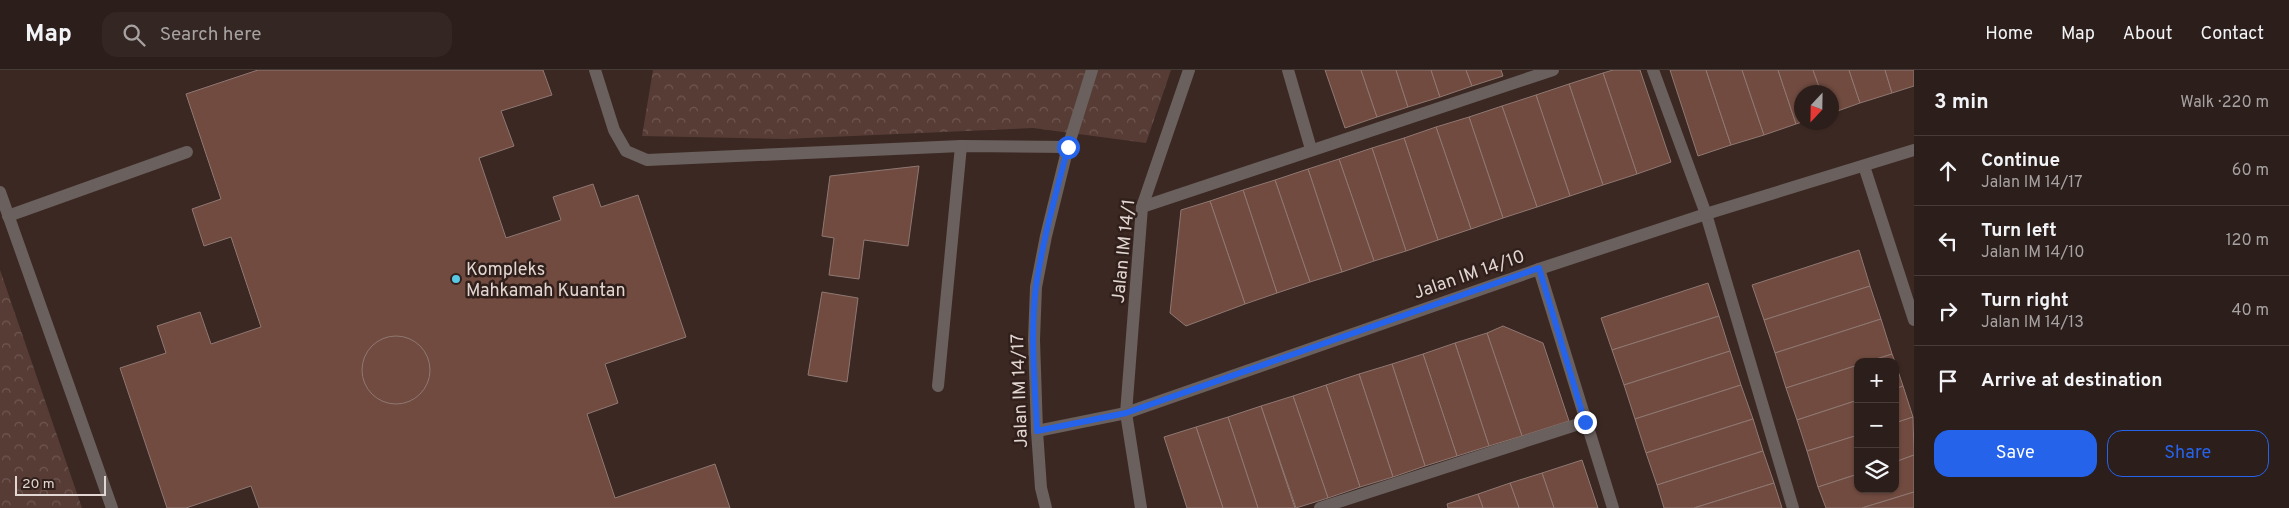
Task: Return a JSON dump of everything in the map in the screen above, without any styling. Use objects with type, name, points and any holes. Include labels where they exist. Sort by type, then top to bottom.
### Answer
[{"type":"street","points":[[595,70],[614,130],[626,151],[647,160],[961,146],[1068,147]]},
{"type":"street","name":"Jalan IM 14/17","points":[[1046,508],[1042,488],[1037,431],[1034,340],[1036,287],[1046,236],[1068,147],[1092,70]]},
{"type":"street","name":"Jalan IM 14/1","points":[[1141,508],[1126,413],[1142,207],[1189,70]]},
{"type":"street","points":[[1288,70],[1311,149]]},
{"type":"street","points":[[1142,207],[1311,149],[1553,70]]},
{"type":"street","points":[[1654,70],[1706,214],[1793,508]]},
{"type":"street","points":[[938,386],[961,146]]},
{"type":"street","name":"Jalan IM 14/10","points":[[1037,431],[1126,413],[1539,268],[1914,150]]},
{"type":"street","points":[[8,216],[187,152]]},
{"type":"street","points":[[1864,166],[1914,320]]},
{"type":"street","points":[[0,192],[112,508]]},
{"type":"street","points":[[1539,268],[1613,508]]},
{"type":"street","points":[[1320,508],[1585,422]]},
{"type":"green space","points":[[653,70],[1171,70],[1146,143],[1033,128],[784,139],[642,136]]},
{"type":"green space","points":[[0,270],[82,508],[0,508]]},
{"type":"building","name":"Kompleks Mahkamah Kuantan","points":[[258,70],[543,70],[552,95],[501,111],[514,146],[479,158],[506,238],[561,220],[553,197],[593,184],[601,207],[638,195],[686,337],[605,364],[618,403],[587,414],[615,498],[715,464],[730,508],[259,508],[251,486],[186,508],[167,508],[120,368],[166,353],[157,326],[200,312],[211,344],[261,327],[231,237],[204,246],[192,209],[221,199],[186,94]]},
{"type":"building","points":[[1325,70],[1361,70],[1377,117],[1345,128]]},
{"type":"building","points":[[1361,70],[1396,70],[1408,107],[1377,117]]},
{"type":"building","points":[[1396,70],[1431,70],[1440,97],[1408,107]]},
{"type":"building","points":[[1431,70],[1466,70],[1472,86],[1440,97]]},
{"type":"building","points":[[1466,70],[1501,70],[1503,76],[1472,86]]},
{"type":"building","points":[[1613,70],[1640,70],[1671,162],[1637,174],[1603,73]]},
{"type":"building","points":[[1670,70],[1706,70],[1731,145],[1698,156]]},
{"type":"building","points":[[1706,70],[1742,70],[1764,135],[1731,145]]},
{"type":"building","points":[[1742,70],[1778,70],[1794,118],[1794,125],[1764,135]]},
{"type":"building","points":[[1778,70],[1813,70],[1818,85],[1794,85],[1794,118]]},
{"type":"building","points":[[1813,70],[1849,70],[1860,103],[1839,110],[1839,85],[1818,85]]},
{"type":"building","points":[[1849,70],[1885,70],[1892,93],[1860,103]]},
{"type":"building","points":[[1885,70],[1914,70],[1914,86],[1892,93]]},
{"type":"building","points":[[1603,73],[1637,174],[1603,185],[1569,84]]},
{"type":"building","points":[[1569,84],[1603,185],[1570,196],[1536,95]]},
{"type":"building","points":[[1536,95],[1570,196],[1537,207],[1502,106]]},
{"type":"building","points":[[1502,106],[1537,207],[1503,218],[1469,117]]},
{"type":"building","points":[[1469,117],[1503,218],[1471,229],[1436,127]]},
{"type":"building","points":[[1436,127],[1471,229],[1438,240],[1404,138]]},
{"type":"building","points":[[1404,138],[1438,240],[1406,251],[1372,148]]},
{"type":"building","points":[[1372,148],[1406,251],[1374,261],[1339,159]]},
{"type":"building","points":[[1339,159],[1374,261],[1342,272],[1308,169]]},
{"type":"building","points":[[919,166],[908,246],[864,240],[859,279],[829,275],[834,238],[822,236],[830,176]]},
{"type":"building","points":[[1308,169],[1342,272],[1310,282],[1275,180]]},
{"type":"building","points":[[1275,180],[1310,282],[1277,293],[1243,190]]},
{"type":"building","points":[[1243,190],[1277,293],[1245,304],[1210,201]]},
{"type":"building","points":[[1210,201],[1245,304],[1186,326],[1170,313],[1181,210]]},
{"type":"building","points":[[1859,250],[1870,286],[1764,320],[1752,285]]},
{"type":"building","points":[[1708,283],[1719,316],[1612,350],[1601,318]]},
{"type":"building","points":[[1870,286],[1881,319],[1775,353],[1764,320]]},
{"type":"building","points":[[822,292],[858,298],[847,382],[808,375]]},
{"type":"building","points":[[1719,316],[1730,351],[1624,385],[1612,350]]},
{"type":"building","points":[[1881,319],[1892,354],[1880,358],[1854,358],[1854,366],[1786,388],[1775,353]]},
{"type":"building","points":[[1503,326],[1543,343],[1569,421],[1522,436],[1487,333]]},
{"type":"building","points":[[1487,333],[1522,436],[1489,446],[1455,343]]},
{"type":"building","points":[[396,336],[409,339],[420,346],[427,357],[430,370],[427,383],[420,394],[409,401],[396,404],[383,401],[372,394],[365,383],[362,370],[365,357],[372,346],[383,339]]},
{"type":"building","points":[[1455,343],[1489,446],[1457,456],[1423,354]]},
{"type":"building","points":[[1730,351],[1741,385],[1635,419],[1624,385]]},
{"type":"building","points":[[1423,354],[1457,456],[1425,466],[1392,364]]},
{"type":"building","points":[[1892,354],[1894,358],[1880,358]]},
{"type":"building","points":[[1392,364],[1425,466],[1393,477],[1359,374]]},
{"type":"building","points":[[1854,366],[1854,401],[1797,420],[1786,388]]},
{"type":"building","points":[[1359,374],[1393,477],[1360,487],[1326,385]]},
{"type":"building","points":[[1899,374],[1903,386],[1899,388]]},
{"type":"building","points":[[1326,385],[1360,487],[1328,498],[1293,396]]},
{"type":"building","points":[[1741,385],[1753,419],[1646,453],[1635,419]]},
{"type":"building","points":[[1903,386],[1913,417],[1899,422],[1899,403],[1899,388]]},
{"type":"building","points":[[1293,396],[1328,498],[1296,508],[1261,406]]},
{"type":"building","points":[[1854,401],[1854,436],[1807,451],[1797,420]]},
{"type":"building","points":[[1261,406],[1295,508],[1258,508],[1228,417]]},
{"type":"building","points":[[1228,417],[1258,508],[1223,508],[1196,427]]},
{"type":"building","points":[[1913,417],[1914,455],[1899,461],[1899,448],[1899,422]]},
{"type":"building","points":[[1753,419],[1763,451],[1657,485],[1646,453]]},
{"type":"building","points":[[1196,427],[1223,508],[1187,508],[1164,437]]},
{"type":"building","points":[[1854,436],[1854,475],[1818,487],[1807,451]]},
{"type":"building","points":[[1763,451],[1774,483],[1694,508],[1664,508],[1657,485]]},
{"type":"building","points":[[1914,455],[1914,492],[1862,508],[1826,508],[1818,487],[1854,475],[1854,493],[1899,493],[1899,461]]},
{"type":"building","points":[[1582,460],[1598,508],[1554,508],[1542,473]]},
{"type":"building","points":[[1542,473],[1554,508],[1519,508],[1510,483]]},
{"type":"building","points":[[1510,483],[1519,508],[1483,508],[1478,494]]},
{"type":"building","points":[[1774,483],[1782,508],[1694,508]]},
{"type":"building","points":[[1914,492],[1914,508],[1862,508]]},
{"type":"building","points":[[1478,494],[1483,508],[1448,508],[1447,504]]},
{"type":"place","name":"Kompleks Mahkamah Kuantan","points":[[456,279]]},
{"type":"route","points":[[1068,147],[1046,236],[1036,287],[1034,340],[1037,431],[1126,413],[1539,268],[1585,422]]}]
